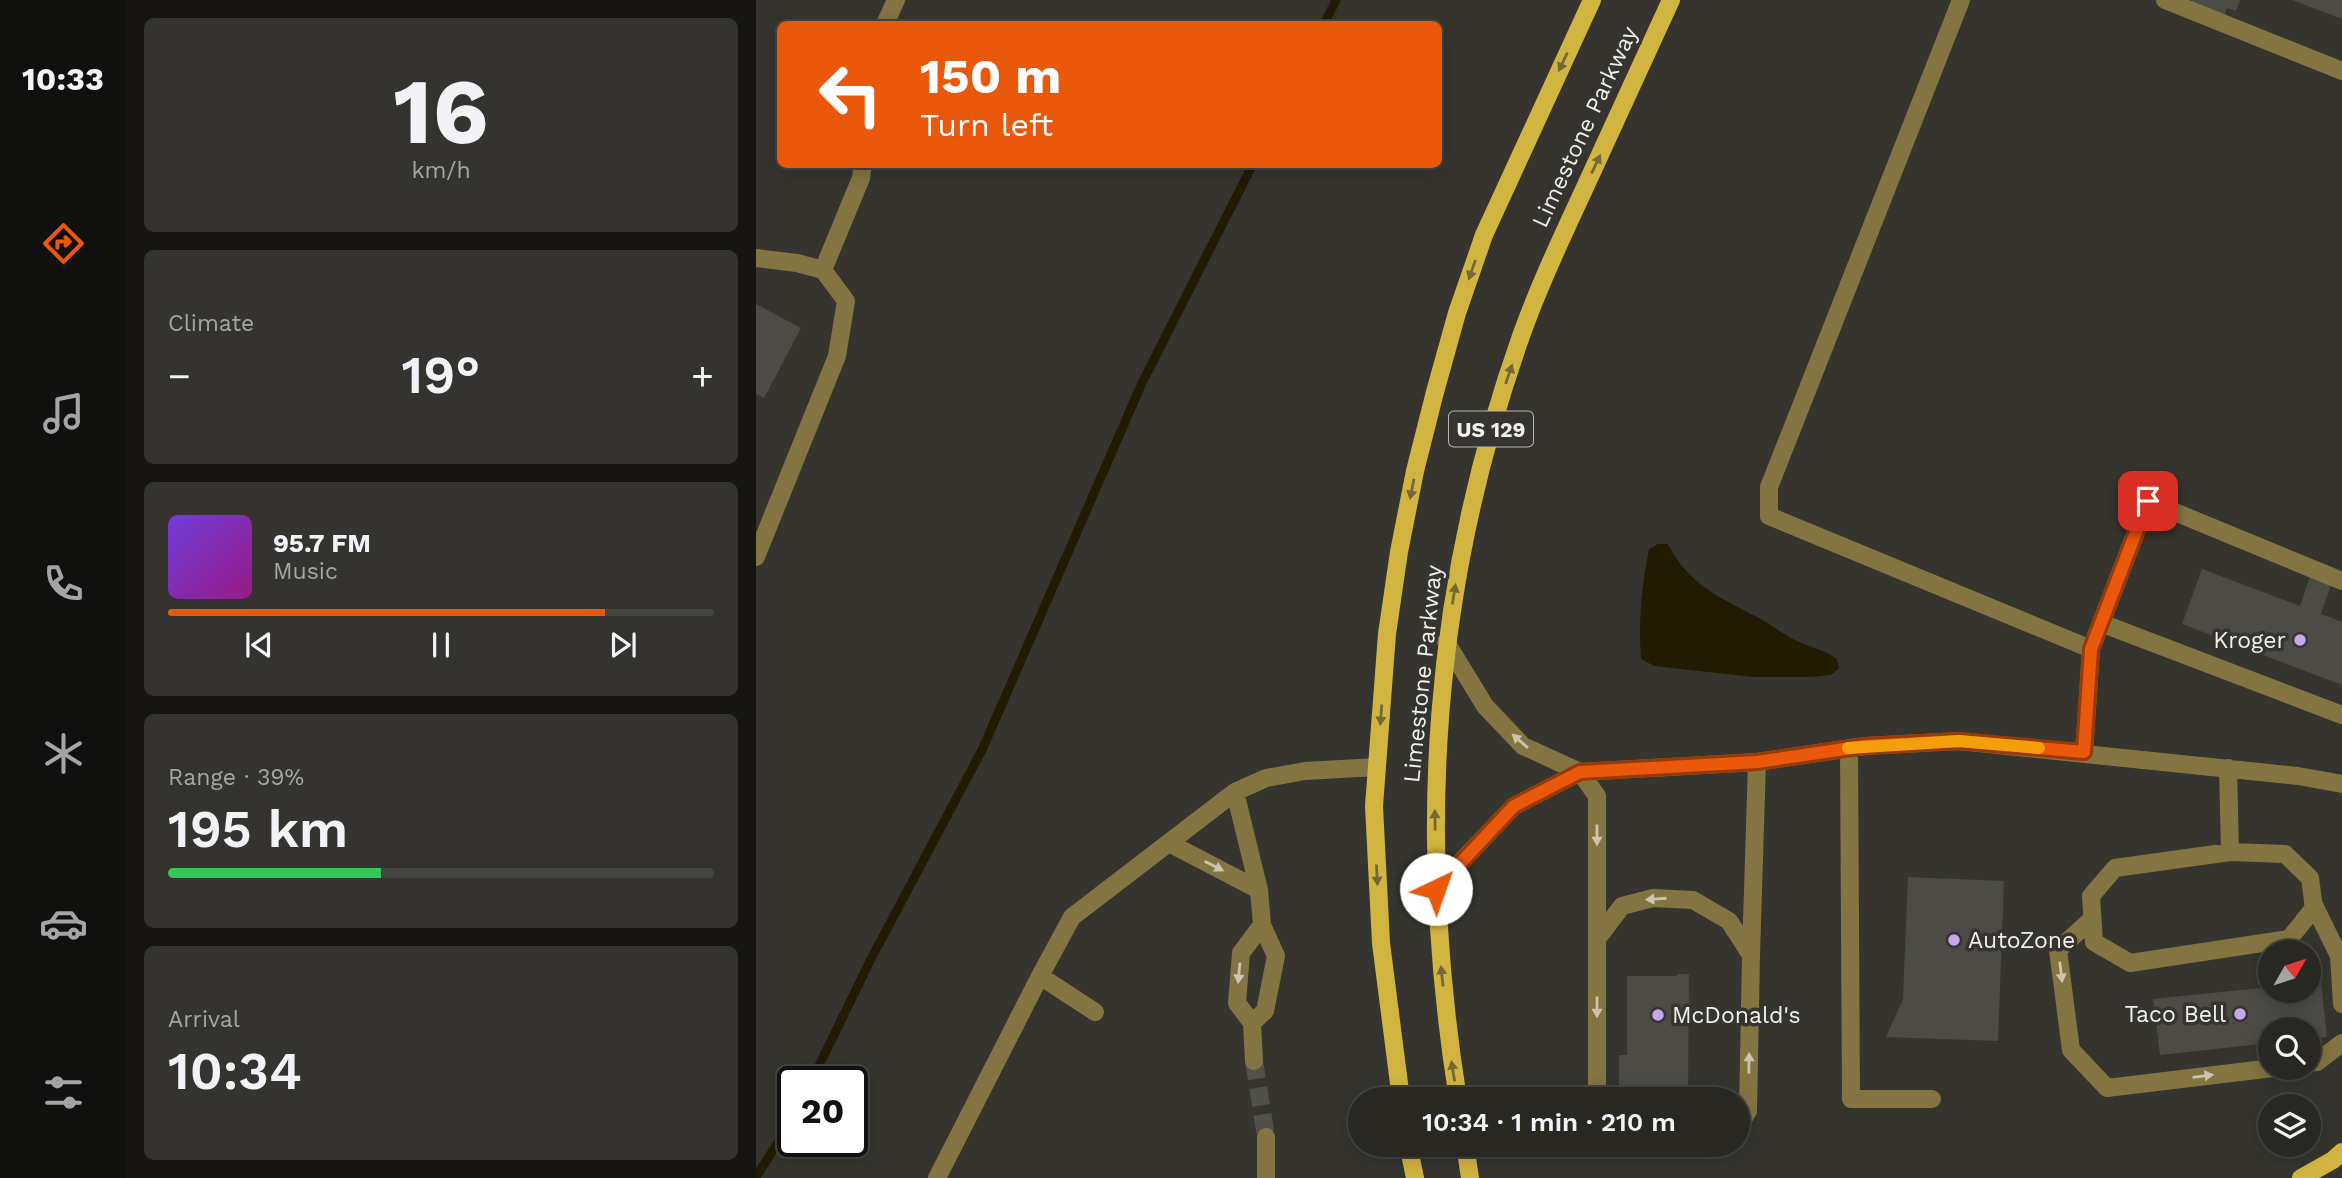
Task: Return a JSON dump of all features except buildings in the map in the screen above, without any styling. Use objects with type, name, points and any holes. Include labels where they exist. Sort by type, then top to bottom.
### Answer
[{"type":"main road","name":"Limestone Parkway","points":[[1399,1087],[1381,943],[1374,806],[1387,634],[1397,566],[1415,471],[1457,313],[1484,235],[1591,0]]},
{"type":"main road","name":"Limestone Parkway","points":[[1456,1087],[1447,1030],[1436,889],[1434,806],[1446,642],[1458,564],[1475,486],[1522,333],[1552,259],[1671,0]]},
{"type":"main road","points":[[2301,1178],[2342,1152]]},
{"type":"main road","points":[[1411,1157],[1415,1178]]},
{"type":"main road","points":[[1467,1157],[1470,1178]]},
{"type":"street","points":[[886,21],[896,0]]},
{"type":"street","points":[[1961,0],[1769,487],[1769,516],[2091,649]]},
{"type":"street","points":[[2165,0],[2342,71]]},
{"type":"street","points":[[823,270],[861,178],[862,168]]},
{"type":"street","points":[[756,258],[797,263],[823,270],[846,301],[837,356],[756,557]]},
{"type":"street","points":[[2084,752],[2091,649],[2148,501],[2342,581]]},
{"type":"street","points":[[2101,623],[2342,715]]},
{"type":"street","points":[[1446,642],[1485,706],[1523,746],[1580,772],[1597,796],[1597,1087]]},
{"type":"street","points":[[1436,889],[1514,806],[1580,772],[1757,762],[1849,748],[1959,741],[2298,775],[2342,784]]},
{"type":"street","points":[[1849,748],[1851,1099],[1933,1099]]},
{"type":"street","points":[[1748,1087],[1757,762]]},
{"type":"street","points":[[937,1178],[1072,917],[1235,792],[1279,775],[1377,767]]},
{"type":"street","points":[[2228,768],[2230,852]]},
{"type":"street","points":[[1235,792],[1259,890],[1262,925],[1276,956],[1265,1011],[1252,1023]]},
{"type":"street","points":[[1169,843],[1259,890]]},
{"type":"street","points":[[2230,852],[2285,854],[2310,878],[2313,903],[2314,908],[2289,939],[2130,963],[2094,942],[2091,896],[2115,868],[2230,852]]},
{"type":"street","points":[[1597,939],[1622,906],[1653,898],[1693,900],[1729,921],[1751,955]]},
{"type":"street","points":[[2313,903],[2339,956],[2342,1004]]},
{"type":"street","points":[[2092,919],[2058,950],[2071,1050],[2108,1088],[2258,1070]]},
{"type":"street","points":[[1254,1061],[1252,1023],[1237,1003],[1241,953],[1262,925]]},
{"type":"street","points":[[1040,976],[1095,1012]]},
{"type":"street","points":[[2321,1059],[2342,1043]]},
{"type":"street","points":[[1266,1137],[1266,1178]]},
{"type":"shaded area","points":[[1658,544],[1668,544],[1687,572],[1710,591],[1790,638],[1832,656],[1837,659],[1839,668],[1831,675],[1813,677],[1753,677],[1654,666],[1641,659],[1640,617],[1644,576],[1649,549]]},
{"type":"waterway","points":[[1326,21],[1336,0]]},
{"type":"waterway","points":[[819,1066],[871,959],[982,750],[1142,383],[1251,168]]},
{"type":"waterway","points":[[756,1177],[777,1144]]},
{"type":"tunnel","points":[[1254,1061],[1266,1137]]},
{"type":"slow traffic","points":[[1848,748],[1959,741],[2039,748]]},
{"type":"place","name":"Kroger","points":[[2300,640]]},
{"type":"place","name":"AutoZone","points":[[1954,940]]},
{"type":"place","name":"Taco Bell","points":[[2240,1014]]},
{"type":"place","name":"McDonald's","points":[[1658,1015]]},
{"type":"route","points":[[1436,889],[1514,806],[1580,772],[1757,762],[1865,746],[1959,741],[2084,752],[2091,649],[2148,501]]}]
